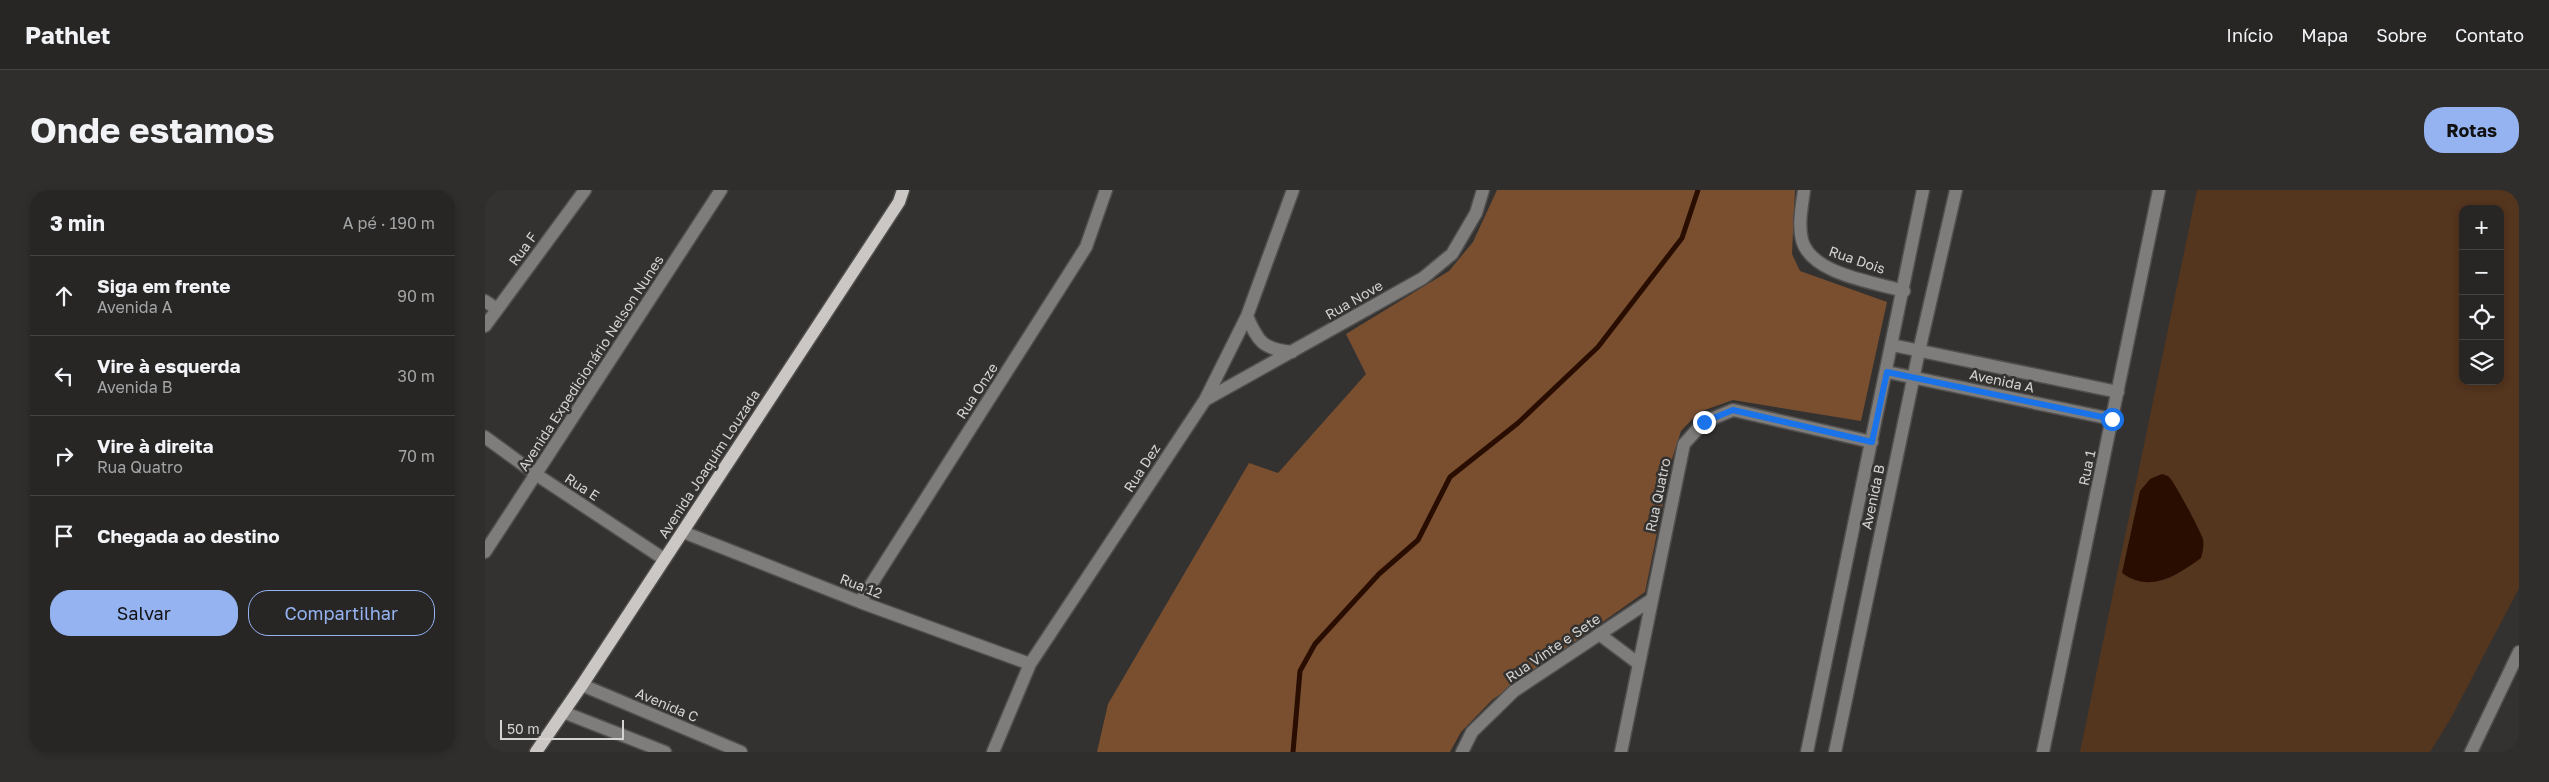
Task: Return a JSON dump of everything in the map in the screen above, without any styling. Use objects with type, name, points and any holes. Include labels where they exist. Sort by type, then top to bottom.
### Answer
[{"type":"main road","name":"Avenida Joaquim Louzada","points":[[535,752],[582,685],[683,532],[899,202],[903,190]]},
{"type":"street","name":"Rua F","points":[[485,326],[585,190]]},
{"type":"street","name":"Avenida Expedicionário Nelson Nunes","points":[[485,552],[537,475],[721,190]]},
{"type":"street","name":"Rua Onze","points":[[860,602],[1086,247],[1105,190]]},
{"type":"street","name":"Rua Dez","points":[[993,752],[1030,664],[1205,400],[1247,316],[1293,190]]},
{"type":"street","name":"Rua Nove","points":[[1205,400],[1423,278],[1451,254],[1476,213],[1483,190]]},
{"type":"street","name":"Rua Dois","points":[[1804,190],[1800,222],[1802,240],[1809,256],[1827,268],[1904,291]]},
{"type":"street","name":"Avenida B","points":[[1807,752],[1904,291],[1923,190]]},
{"type":"street","name":"Avenida B","points":[[1835,752],[1913,378],[1956,190]]},
{"type":"street","name":"Rua 1","points":[[2043,752],[2159,190]]},
{"type":"street","points":[[485,301],[497,309]]},
{"type":"street","points":[[1247,316],[1261,343],[1274,350],[1292,352]]},
{"type":"street","name":"Avenida A","points":[[1892,345],[2118,392]]},
{"type":"street","name":"Avenida A","points":[[1887,372],[2112,419]]},
{"type":"street","name":"Rua Quatro","points":[[1621,752],[1684,444],[1704,422],[1733,410],[1872,442]]},
{"type":"street","name":"Rua E","points":[[485,437],[537,475],[664,559]]},
{"type":"street","name":"Rua 12","points":[[683,532],[860,602],[1030,664]]},
{"type":"street","name":"Rua Vinte e Sete","points":[[1462,752],[1472,732],[1514,691],[1651,600]]},
{"type":"street","points":[[1599,634],[1639,664]]},
{"type":"street","points":[[2471,752],[2519,652]]},
{"type":"street","name":"Avenida C","points":[[582,685],[741,752]]},
{"type":"street","points":[[563,712],[665,752]]},
{"type":"shaded area","points":[[1497,190],[1795,190],[1792,254],[1800,271],[1887,302],[1861,421],[1733,400],[1699,412],[1681,431],[1672,459],[1645,592],[1492,700],[1461,732],[1450,752],[1097,752],[1108,704],[1249,463],[1278,473],[1366,374],[1346,334],[1449,271],[1473,242]]},
{"type":"shaded area","points":[[2197,190],[2519,190],[2519,588],[2451,718],[2430,752],[2080,752]]},
{"type":"shaded area","points":[[2162,474],[2168,476],[2172,481],[2198,527],[2203,539],[2203,551],[2201,558],[2173,576],[2153,582],[2143,582],[2122,573],[2140,491],[2150,479]]},
{"type":"waterway","points":[[1293,752],[1300,671],[1315,644],[1379,574],[1418,540],[1450,477],[1518,423],[1598,347],[1682,238],[1698,190]]},
{"type":"route","points":[[1704,422],[1733,410],[1872,442],[1887,372],[2112,419]]}]
